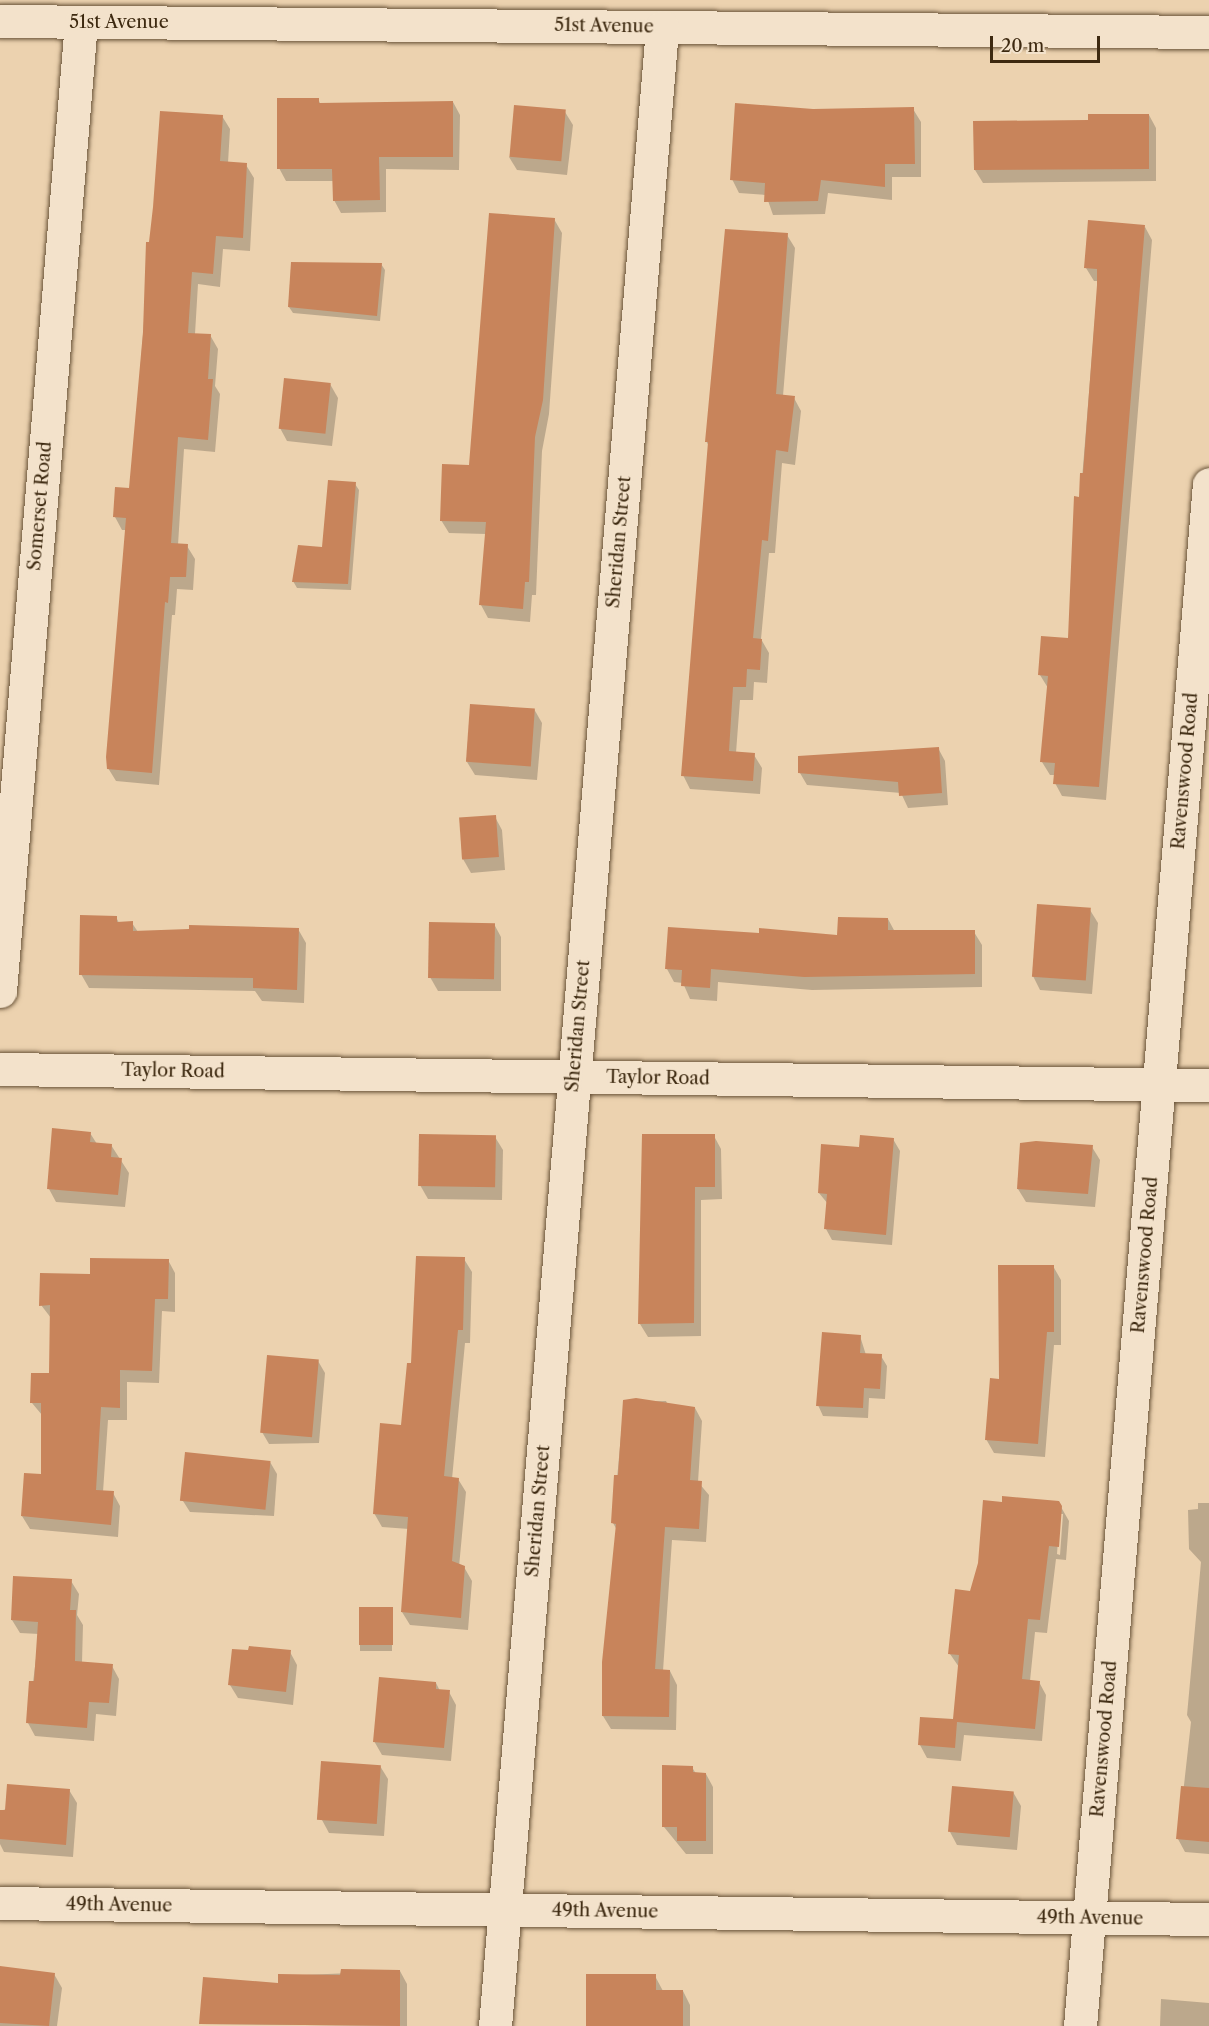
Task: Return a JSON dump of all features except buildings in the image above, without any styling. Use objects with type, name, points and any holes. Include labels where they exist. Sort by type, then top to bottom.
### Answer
[{"type":"street","name":"51st Avenue","points":[[0,21],[1209,32]]},
{"type":"street","name":"Somerset Road","points":[[0,991],[81,22]]},
{"type":"street","name":"Sheridan Street","points":[[495,2026],[662,27]]},
{"type":"street","name":"Ravenswood Road","points":[[1080,2026],[1209,484]]},
{"type":"street","name":"Taylor Road","points":[[0,1069],[1209,1084]]},
{"type":"street","name":"49th Avenue","points":[[0,1903],[1209,1919]]}]
